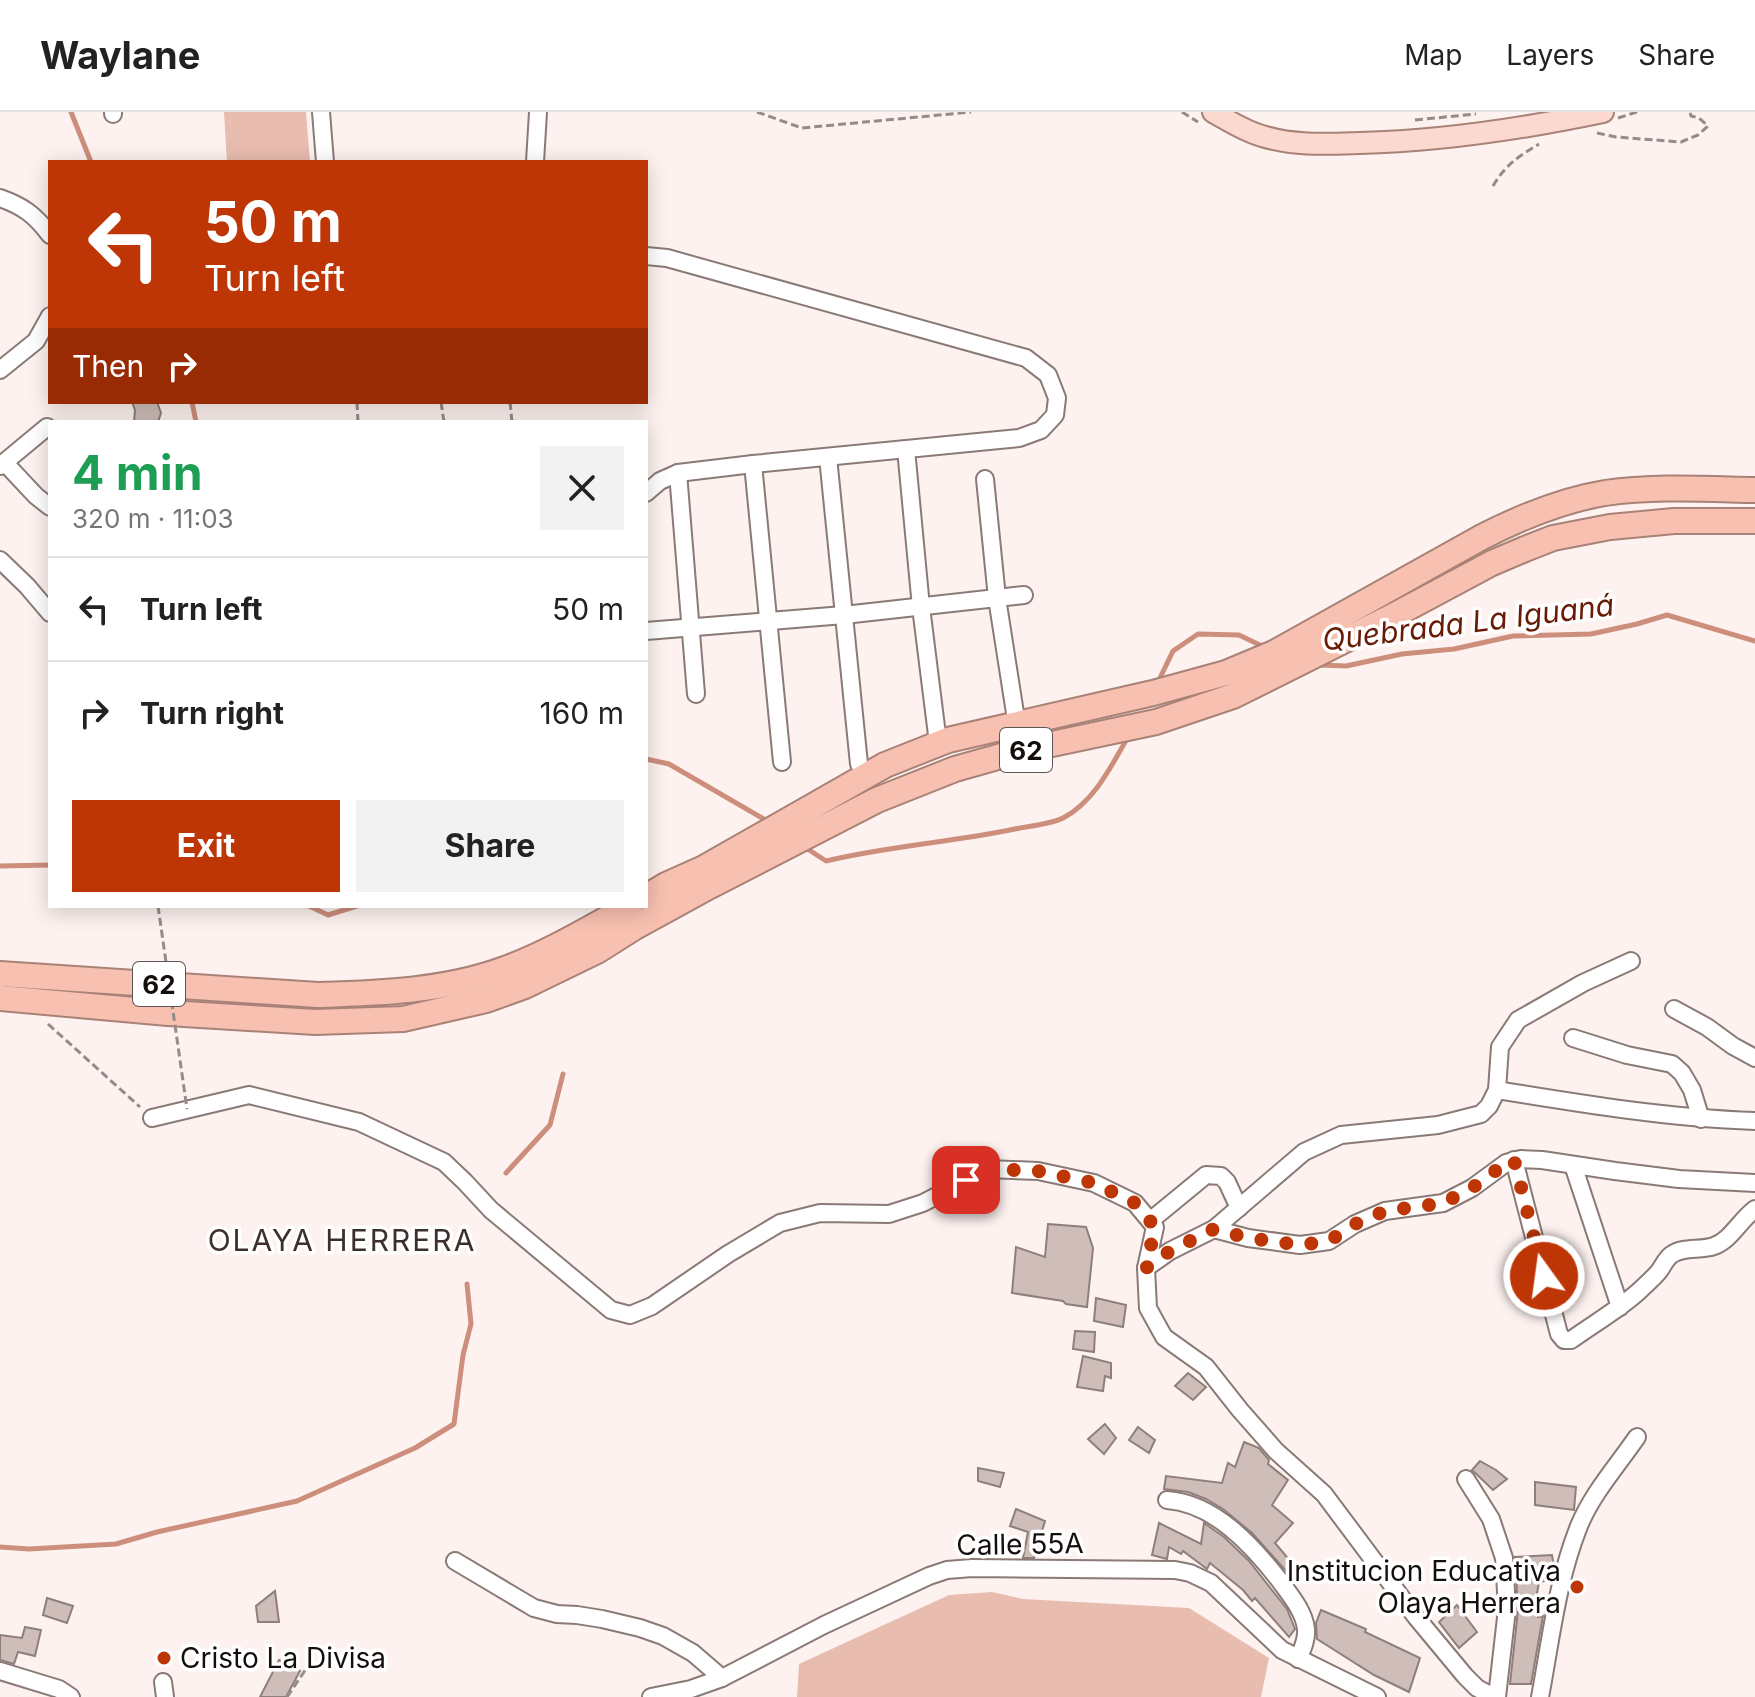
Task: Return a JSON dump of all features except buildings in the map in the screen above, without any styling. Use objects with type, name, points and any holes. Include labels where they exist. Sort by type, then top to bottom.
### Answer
[{"type":"highway","name":"62","points":[[1346,626],[1512,521],[1563,503],[1603,493],[1640,489],[1755,490]]},
{"type":"highway","name":"62","points":[[10,999],[315,1022],[403,1019],[486,1000],[525,986],[597,951],[871,772],[918,751],[975,733],[1153,693],[1226,673],[1553,538],[1610,527],[1674,521],[1755,521]]},
{"type":"highway","name":"62","points":[[648,896],[706,878]]},
{"type":"highway","name":"62","points":[[0,974],[318,995],[364,994],[455,982],[500,971],[542,953],[626,908]]},
{"type":"main road","points":[[1213,112],[1237,127],[1262,136],[1318,144],[1430,140],[1495,133],[1603,112]]},
{"type":"street","points":[[321,112],[325,160]]},
{"type":"street","points":[[535,160],[538,112]]},
{"type":"street","points":[[0,198],[15,203],[36,217],[48,232]]},
{"type":"street","points":[[648,256],[667,258],[1026,358],[1048,375],[1057,398],[1055,415],[1041,430],[1019,438],[678,473],[660,481],[648,491]]},
{"type":"street","points":[[0,370],[36,341],[48,320]]},
{"type":"street","points":[[47,427],[2,464],[48,505]]},
{"type":"street","points":[[906,449],[937,735]]},
{"type":"street","points":[[828,457],[859,764]]},
{"type":"street","points":[[753,464],[782,762]]},
{"type":"street","points":[[678,473],[696,694]]},
{"type":"street","points":[[985,479],[997,598],[1015,713]]},
{"type":"street","points":[[0,560],[48,611]]},
{"type":"street","points":[[648,631],[844,615],[1024,595]]},
{"type":"street","points":[[1146,1268],[1170,1251],[1214,1229],[1304,1152],[1341,1135],[1438,1125],[1481,1114],[1497,1090],[1500,1047],[1518,1020],[1583,983],[1631,961]]},
{"type":"street","points":[[1674,1009],[1755,1058]]},
{"type":"street","points":[[1573,1038],[1627,1055],[1672,1064],[1682,1073],[1692,1090],[1701,1119]]},
{"type":"street","points":[[1497,1090],[1606,1108],[1701,1119],[1755,1121]]},
{"type":"street","points":[[152,1118],[249,1095],[359,1122],[444,1162],[491,1210],[611,1310],[630,1315],[652,1306],[780,1223],[820,1213],[889,1214],[923,1203],[988,1169],[1038,1171],[1094,1183],[1135,1203],[1155,1227],[1146,1268],[1148,1308],[1164,1337],[1206,1367],[1276,1451],[1324,1494],[1416,1617],[1465,1676],[1477,1688],[1495,1697],[1507,1609],[1504,1558],[1491,1519],[1466,1479]]},
{"type":"street","points":[[1214,1229],[1248,1238],[1300,1245],[1329,1241],[1355,1224],[1385,1211],[1443,1203],[1514,1160],[1542,1160],[1679,1179],[1755,1183]]},
{"type":"street","points":[[1514,1160],[1561,1338],[1571,1340],[1620,1307],[1660,1270],[1668,1257],[1679,1250],[1716,1246],[1755,1209]]},
{"type":"street","points":[[1573,1165],[1620,1307]]},
{"type":"street","points":[[1150,1221],[1206,1175],[1221,1176],[1239,1208]]},
{"type":"street","points":[[1540,1697],[1556,1602],[1580,1525],[1594,1497],[1637,1437]]},
{"type":"street","points":[[1167,1500],[1192,1505],[1208,1514],[1251,1546],[1265,1562],[1287,1591],[1306,1627],[1306,1637],[1298,1659]]},
{"type":"street","points":[[455,1561],[534,1608],[602,1619],[663,1636],[693,1653],[722,1678]]},
{"type":"street","name":"Calle 55A","points":[[651,1697],[691,1689],[722,1678],[824,1625],[929,1576],[947,1570],[972,1568],[1175,1570],[1190,1573],[1211,1583],[1274,1644],[1377,1697]]},
{"type":"street","points":[[0,1671],[59,1689],[71,1697]]},
{"type":"path","points":[[757,112],[802,128],[971,112]]},
{"type":"path","points":[[1588,132],[1681,142],[1698,135],[1708,126],[1691,116],[1690,112]]},
{"type":"path","points":[[1406,121],[1480,114]]},
{"type":"path","points":[[158,908],[187,1109]]},
{"type":"path","points":[[10,999],[152,1118]]},
{"type":"path","points":[[287,1697],[306,1669]]},
{"type":"shaded area","points":[[224,112],[306,112],[310,160],[227,160]]},
{"type":"shaded area","points":[[992,1592],[1023,1599],[1189,1608],[1269,1658],[1261,1697],[797,1697],[799,1664],[949,1595]]},
{"type":"waterway","points":[[71,112],[90,160]]},
{"type":"waterway","points":[[192,404],[196,420]]},
{"type":"waterway","name":"Quebrada La Iguaná","points":[[1319,665],[1346,666],[1513,636],[1591,634],[1667,615],[1755,641]]},
{"type":"waterway","name":"Quebrada La Iguaná","points":[[1158,682],[1173,651],[1198,634],[1239,635],[1264,647]]},
{"type":"waterway","name":"Quebrada La Iguaná","points":[[803,846],[826,861],[1058,820],[1074,811],[1093,793],[1128,737]]},
{"type":"waterway","name":"Quebrada La Iguaná","points":[[648,759],[669,764],[769,822]]},
{"type":"waterway","name":"Quebrada La Iguaná","points":[[0,866],[48,865]]},
{"type":"waterway","name":"Quebrada La Iguaná","points":[[313,908],[328,915],[351,908]]},
{"type":"waterway","points":[[506,1173],[550,1125],[563,1074]]},
{"type":"waterway","points":[[0,1547],[29,1549],[116,1544],[297,1501],[415,1448],[454,1424],[463,1355],[471,1324],[467,1284]]},
{"type":"place","name":"Institucion Educativa Olaya Herrera","points":[[1577,1587]]},
{"type":"place","name":"Cristo La Divisa","points":[[164,1658]]},
{"type":"district","name":"OLAYA HERRERA","points":[[342,1240]]},
{"type":"route","points":[[966,1180],[988,1169],[1038,1171],[1094,1183],[1135,1203],[1155,1227],[1146,1268],[1170,1251],[1214,1229],[1248,1238],[1300,1245],[1329,1241],[1355,1224],[1385,1211],[1443,1203],[1514,1160],[1544,1276]]}]
